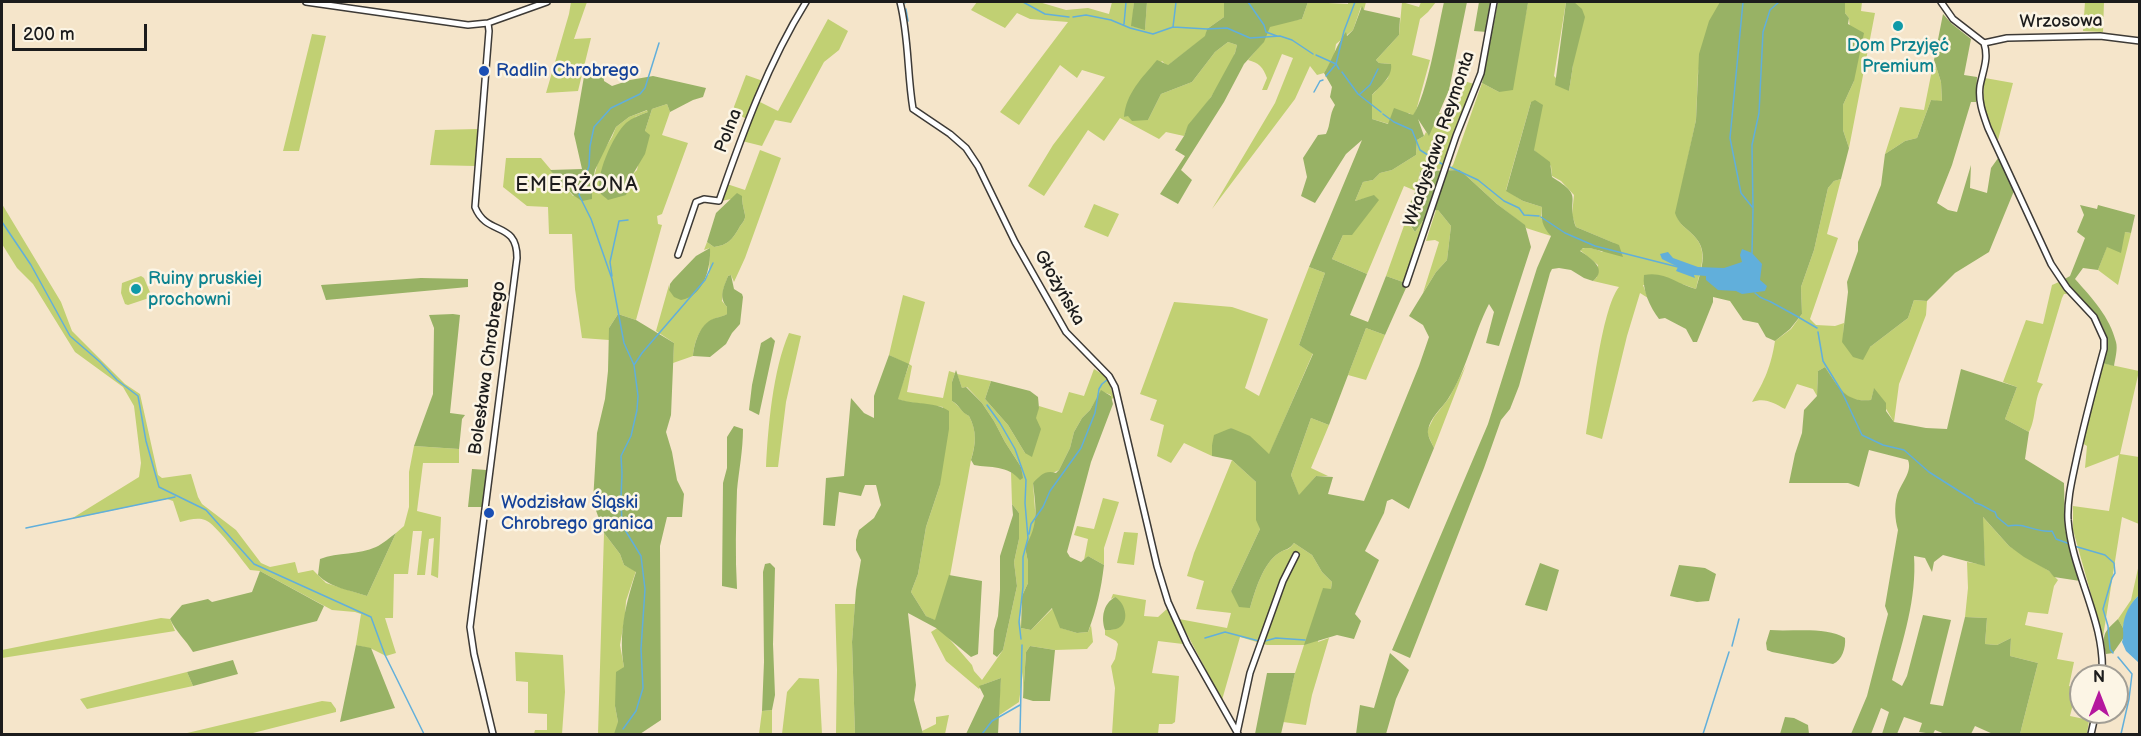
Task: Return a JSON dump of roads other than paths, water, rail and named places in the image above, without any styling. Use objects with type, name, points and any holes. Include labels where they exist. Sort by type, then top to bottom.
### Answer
[{"type":"street","points":[[306,2],[480,25],[547,2]]},
{"type":"street","name":"Polna","points":[[678,255],[696,202],[704,199],[719,201],[756,102],[806,2]]},
{"type":"street","name":"Głożyńska","points":[[900,2],[907,37],[909,87],[913,109],[966,148],[978,166],[1015,242],[1066,332],[1072,341],[1109,376],[1115,387],[1168,602],[1187,644],[1238,734]]},
{"type":"street","name":"Władysława Reymonta","points":[[1406,284],[1456,136],[1481,73],[1494,2]]},
{"type":"street","points":[[1941,2],[1953,19],[1984,43],[1987,60],[1980,86],[1980,97],[1981,110],[1988,128],[2050,264],[2067,288],[2094,317],[2101,328],[2104,339],[2104,349],[2086,413],[2072,480],[2068,520],[2073,546],[2100,641],[2101,664]]},
{"type":"street","name":"Bolesława Chrobrego","points":[[488,23],[476,207],[483,221],[513,237],[518,258],[470,627],[472,646],[493,735]]},
{"type":"street","name":"Wrzosowa","points":[[1984,43],[2007,38],[2100,36],[2139,41]]},
{"type":"street","points":[[1238,734],[1250,673],[1283,581],[1296,555]]},
{"type":"water","points":[[1742,249],[1752,253],[1762,264],[1760,280],[1767,286],[1765,291],[1742,294],[1736,291],[1718,290],[1706,280],[1706,276],[1694,275],[1695,278],[1676,271],[1678,267],[1662,259],[1660,254],[1668,252],[1673,258],[1698,267],[1724,268],[1742,262],[1740,255]]},
{"type":"water","points":[[2139,595],[2139,663],[2126,651],[2122,642],[2126,614]]},
{"type":"waterway","points":[[1023,2],[1045,14],[1069,17]]},
{"type":"waterway","points":[[1124,24],[1126,2]]},
{"type":"waterway","points":[[1173,27],[1176,2]]},
{"type":"waterway","points":[[1248,2],[1264,25],[1266,32],[1277,36]]},
{"type":"waterway","points":[[1326,76],[1336,64],[1344,31],[1355,2]]},
{"type":"waterway","points":[[1743,2],[1730,138],[1741,193],[1753,208],[1752,253]]},
{"type":"waterway","points":[[1753,208],[1752,145],[1759,113],[1763,32],[1770,10],[1779,2]]},
{"type":"waterway","points":[[906,9],[908,21]]},
{"type":"waterway","points":[[1073,17],[1086,15],[1111,20],[1153,34],[1173,27],[1227,28],[1250,38],[1280,36],[1292,40],[1313,54]]},
{"type":"waterway","points":[[623,729],[636,711],[643,688],[641,649],[645,589],[641,556],[622,525],[621,499],[621,456],[631,436],[638,396],[634,365],[624,343],[612,279],[591,219],[579,195],[589,166],[594,127],[611,108],[640,94],[645,88],[659,43]]},
{"type":"waterway","points":[[1316,55],[1336,64],[1339,69]]},
{"type":"waterway","points":[[1360,94],[1370,85],[1378,69]]},
{"type":"waterway","points":[[1342,72],[1358,94],[1381,112]]},
{"type":"waterway","points":[[1314,92],[1323,80]]},
{"type":"waterway","points":[[1383,114],[1412,130],[1420,150],[1442,164]]},
{"type":"waterway","points":[[1450,167],[1478,180],[1504,201],[1519,208],[1524,215],[1539,216]]},
{"type":"waterway","points":[[1541,217],[1565,233],[1595,246],[1678,267]]},
{"type":"waterway","points":[[612,276],[610,262],[619,221],[628,220]]},
{"type":"waterway","points":[[2,222],[31,265],[70,336],[117,380],[138,396],[146,441],[159,487],[206,510],[254,564],[371,617],[385,655],[424,734]]},
{"type":"waterway","points":[[634,365],[705,280],[713,263]]},
{"type":"waterway","points":[[1755,293],[1817,328]]},
{"type":"waterway","points":[[1818,332],[1823,361],[1842,392],[1862,435],[1883,445],[1904,450],[1929,472],[1975,503],[1995,512],[1997,517],[2008,526],[2020,525],[2052,531],[2056,539],[2070,544]]},
{"type":"waterway","points":[[1029,534],[1031,524],[1043,507],[1050,491],[1081,448],[1095,413],[1099,389],[1107,380]]},
{"type":"waterway","points":[[987,405],[1015,449],[1026,480],[1028,538],[1023,557],[1023,587],[1019,622],[1021,639]]},
{"type":"waterway","points":[[26,528],[175,497]]},
{"type":"waterway","points":[[2074,546],[2105,555],[2114,563],[2115,573],[2103,609],[2108,626],[2110,649],[2113,653]]},
{"type":"waterway","points":[[1732,646],[1739,619]]},
{"type":"waterway","points":[[1205,638],[1225,632],[1259,641]]},
{"type":"waterway","points":[[1265,641],[1276,638],[1305,640]]},
{"type":"waterway","points":[[1020,734],[1022,645]]},
{"type":"waterway","points":[[1703,734],[1729,652]]},
{"type":"waterway","points":[[2118,657],[2132,674],[2121,734]]},
{"type":"waterway","points":[[982,734],[992,721],[1020,705]]},
{"type":"place","name":"Dom Przyjęć Premium","points":[[1898,26]]},
{"type":"place","name":"Radlin Chrobrego","points":[[484,71]]},
{"type":"place","name":"Ruiny pruskiej prochowni","points":[[136,289]]},
{"type":"place","name":"Wodzisław Śląski Chrobrego granica","points":[[489,513]]},
{"type":"district","name":"EMERŻONA","points":[[577,186]]}]
